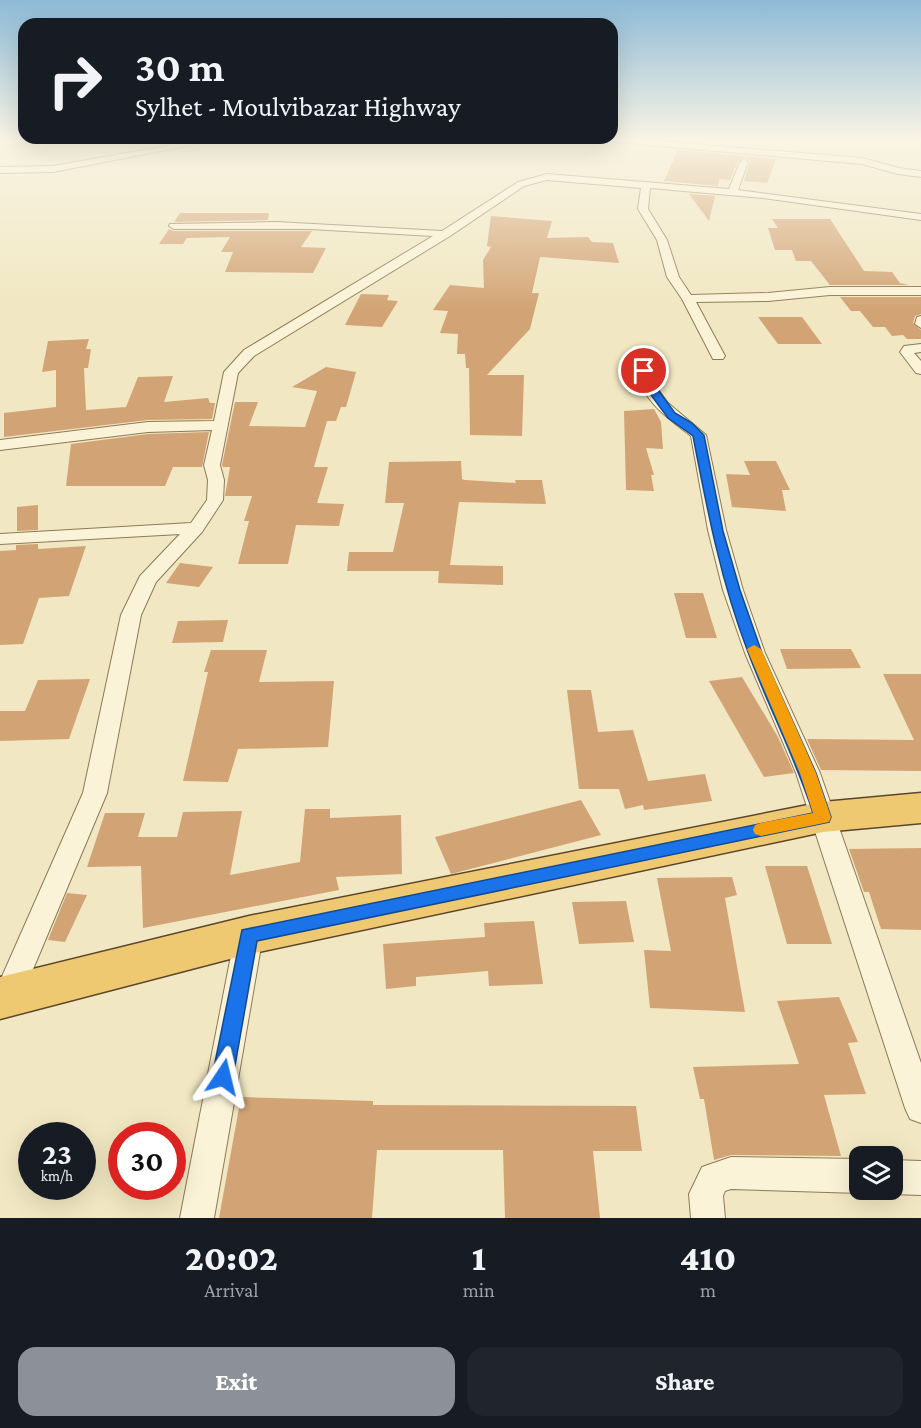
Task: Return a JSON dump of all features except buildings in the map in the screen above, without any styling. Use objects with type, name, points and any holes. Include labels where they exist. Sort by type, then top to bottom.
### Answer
[{"type":"highway","points":[[4,997],[249,935],[823,817],[921,808]]},
{"type":"street","points":[[4,997],[94,793],[131,615],[147,580],[196,528],[214,501],[216,480],[212,465],[231,372],[249,353],[446,234],[503,196]]},
{"type":"street","points":[[645,196],[643,209],[662,240],[673,277],[688,298],[718,356]]},
{"type":"street","points":[[762,196],[921,217]]},
{"type":"street","points":[[174,226],[244,224],[351,226],[446,234]]},
{"type":"street","points":[[688,298],[792,296],[830,291],[921,291]]},
{"type":"street","points":[[921,348],[909,349],[907,352],[921,370]]},
{"type":"street","points":[[644,371],[645,380],[672,416],[688,425],[698,435],[717,531],[733,590],[755,653],[808,773],[921,1108]]},
{"type":"street","points":[[0,445],[148,427],[220,424]]},
{"type":"street","points":[[0,539],[196,528]]},
{"type":"street","points":[[197,1218],[249,935]]},
{"type":"street","points":[[708,1218],[706,1194],[714,1179],[731,1173],[849,1176]]},
{"type":"street","points":[[903,1177],[921,1178]]},
{"type":"slow traffic","points":[[754,649],[808,773],[823,817],[761,830]]},
{"type":"route","points":[[223,1077],[249,935],[823,817],[808,773],[755,653],[733,590],[717,531],[698,435],[688,425],[672,416],[645,380],[644,371]]}]
